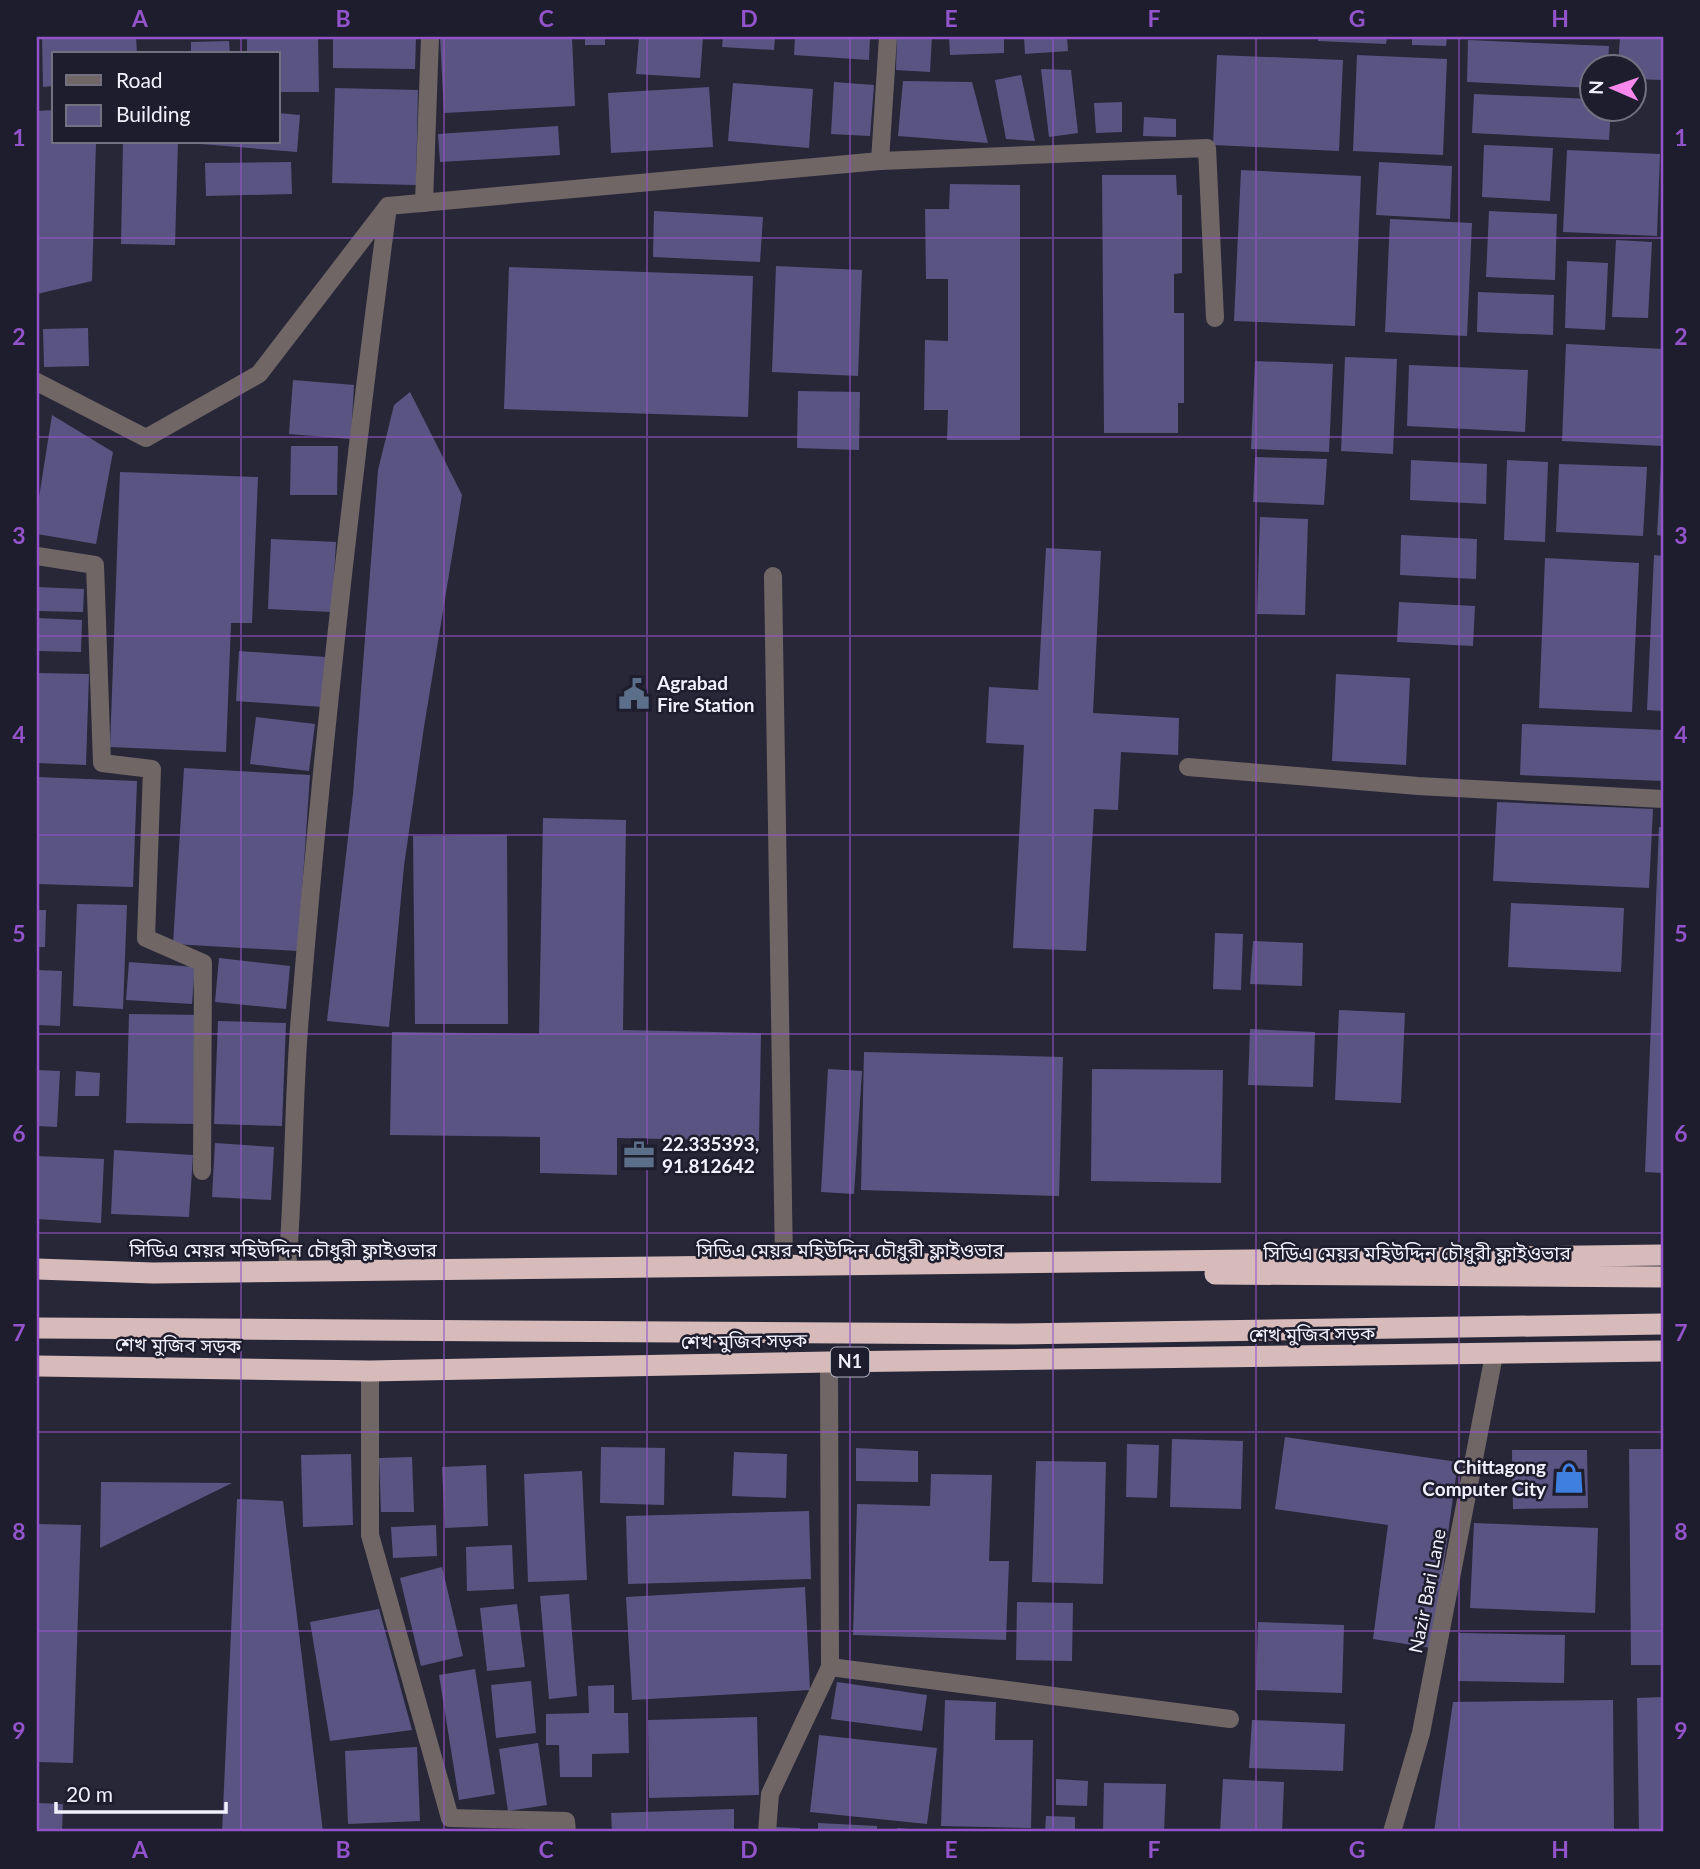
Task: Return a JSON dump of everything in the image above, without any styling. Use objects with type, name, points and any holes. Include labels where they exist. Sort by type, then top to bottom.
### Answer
[{"type":"highway","points":[[37,1271],[153,1273],[1663,1255]]},
{"type":"highway","name":"সিডিএ মেয়র মহিউদ্দিন চৌধুরী ফ্লাইওভার","points":[[37,1271],[911,1272],[1663,1277]]},
{"type":"highway","points":[[37,1328],[1014,1334],[1663,1324]]},
{"type":"highway","name":"শেখ মুজিব সড়ক","points":[[37,1366],[370,1371],[1663,1351]]},
{"type":"street","points":[[424,203],[430,37]]},
{"type":"street","points":[[880,161],[888,37]]},
{"type":"street","points":[[37,382],[146,438],[259,374],[388,206],[880,161],[1207,148],[1214,318]]},
{"type":"street","points":[[287,1270],[299,1031],[326,742],[354,464],[388,206]]},
{"type":"street","points":[[37,556],[95,565],[102,763],[152,769],[146,938],[203,963],[202,1171]]},
{"type":"street","points":[[773,576],[785,1264]]},
{"type":"street","points":[[1188,767],[1418,786],[1663,799]]},
{"type":"street","name":"Nazir Bari Lane","points":[[1392,1832],[1421,1733],[1494,1355]]},
{"type":"street","points":[[767,1832],[770,1794],[830,1667],[829,1362]]},
{"type":"street","points":[[370,1371],[370,1535],[450,1818],[566,1821],[567,1832]]},
{"type":"street","points":[[830,1667],[1230,1719]]},
{"type":"building","points":[[42,37],[136,37],[137,52],[52,52],[52,86],[43,87]]},
{"type":"building","points":[[247,37],[318,37],[319,92],[280,92],[280,52],[247,52]]},
{"type":"building","points":[[333,37],[416,37],[415,69],[333,68]]},
{"type":"building","points":[[440,37],[572,37],[575,106],[444,113]]},
{"type":"building","points":[[585,37],[605,37],[605,45],[585,45]]},
{"type":"building","points":[[639,37],[703,37],[700,78],[636,74]]},
{"type":"building","points":[[723,37],[775,37],[774,50],[722,47]]},
{"type":"building","points":[[795,37],[870,37],[869,60],[794,55]]},
{"type":"building","points":[[897,37],[932,37],[930,72],[896,70]]},
{"type":"building","points":[[949,37],[1004,37],[1004,53],[950,55]]},
{"type":"building","points":[[1024,37],[1067,37],[1068,51],[1025,54]]},
{"type":"building","points":[[1318,37],[1387,37],[1386,44],[1318,41]]},
{"type":"building","points":[[1412,37],[1447,37],[1446,46],[1412,45]]},
{"type":"building","points":[[1620,37],[1663,37],[1663,80],[1648,79],[1648,52],[1619,52]]},
{"type":"building","points":[[1468,40],[1609,46],[1609,52],[1578,52],[1578,87],[1467,82]]},
{"type":"building","points":[[229,41],[230,52],[191,52],[191,42]]},
{"type":"building","points":[[1217,55],[1343,60],[1339,151],[1213,145]]},
{"type":"building","points":[[1357,55],[1447,59],[1443,155],[1353,151]]},
{"type":"building","points":[[1041,69],[1071,70],[1078,133],[1049,137]]},
{"type":"building","points":[[1021,75],[1035,141],[1006,139],[995,80]]},
{"type":"building","points":[[903,81],[972,82],[988,143],[898,136]]},
{"type":"building","points":[[834,82],[874,85],[870,136],[831,134]]},
{"type":"building","points":[[733,83],[813,89],[809,148],[728,141]]},
{"type":"building","points":[[709,87],[713,147],[611,153],[608,93]]},
{"type":"building","points":[[335,88],[418,90],[416,185],[332,183]]},
{"type":"building","points":[[1474,94],[1578,98],[1578,122],[1610,122],[1609,140],[1472,133]]},
{"type":"building","points":[[1122,102],[1122,132],[1096,133],[1094,103]]},
{"type":"building","points":[[52,110],[52,144],[96,144],[92,281],[37,294],[37,111]]},
{"type":"building","points":[[280,113],[300,115],[297,152],[201,144],[280,144]]},
{"type":"building","points":[[1144,117],[1176,119],[1176,137],[1143,136]]},
{"type":"building","points":[[558,126],[560,155],[440,162],[438,134]]},
{"type":"building","points":[[123,144],[178,144],[175,245],[121,244]]},
{"type":"building","points":[[1484,145],[1553,148],[1550,201],[1482,197]]},
{"type":"building","points":[[1567,150],[1660,154],[1657,236],[1563,232]]},
{"type":"building","points":[[291,162],[292,194],[206,196],[205,163]]},
{"type":"building","points":[[1379,162],[1452,166],[1450,219],[1376,215]]},
{"type":"building","points":[[1241,170],[1361,176],[1355,326],[1234,321]]},
{"type":"building","points":[[1102,175],[1176,175],[1177,195],[1182,195],[1182,273],[1174,274],[1174,313],[1184,313],[1184,403],[1178,403],[1178,433],[1104,433]]},
{"type":"building","points":[[950,184],[1020,185],[1020,440],[947,440],[948,410],[924,410],[925,340],[948,341],[948,279],[926,279],[925,209],[949,209]]},
{"type":"building","points":[[654,211],[763,217],[760,262],[653,257]]},
{"type":"building","points":[[1489,211],[1557,214],[1555,280],[1486,277]]},
{"type":"building","points":[[1390,219],[1472,223],[1467,336],[1385,332]]},
{"type":"building","points":[[1616,240],[1652,242],[1648,318],[1612,317]]},
{"type":"building","points":[[1567,261],[1608,263],[1605,330],[1565,328]]},
{"type":"building","points":[[776,266],[862,270],[858,376],[772,372]]},
{"type":"building","points":[[509,267],[753,276],[748,417],[504,409]]},
{"type":"building","points":[[1478,292],[1554,295],[1553,335],[1477,332]]},
{"type":"building","points":[[88,328],[89,366],[44,367],[43,329]]},
{"type":"building","points":[[1566,344],[1663,349],[1663,446],[1562,441]]},
{"type":"building","points":[[1345,357],[1397,359],[1393,454],[1341,451]]},
{"type":"building","points":[[1255,361],[1333,364],[1329,452],[1251,449]]},
{"type":"building","points":[[1409,365],[1528,370],[1525,432],[1407,426]]},
{"type":"building","points":[[293,380],[354,385],[351,439],[289,434]]},
{"type":"building","points":[[798,391],[860,392],[859,450],[797,448]]},
{"type":"building","points":[[410,392],[462,495],[404,866],[389,1027],[327,1021],[353,794],[378,470],[394,405]]},
{"type":"building","points":[[52,415],[113,452],[96,544],[37,534],[37,510]]},
{"type":"building","points":[[291,446],[338,446],[337,495],[290,495]]},
{"type":"building","points":[[1255,457],[1327,459],[1324,505],[1253,502]]},
{"type":"building","points":[[1411,460],[1487,464],[1486,504],[1410,500]]},
{"type":"building","points":[[1507,460],[1548,462],[1545,542],[1504,540]]},
{"type":"building","points":[[1559,464],[1647,467],[1643,536],[1556,532]]},
{"type":"building","points":[[1663,464],[1663,536],[1657,535]]},
{"type":"building","points":[[120,472],[258,477],[252,623],[231,623],[226,752],[110,747]]},
{"type":"building","points":[[1260,517],[1308,519],[1305,615],[1257,614]]},
{"type":"building","points":[[1401,535],[1477,539],[1476,579],[1400,575]]},
{"type":"building","points":[[271,539],[336,542],[332,612],[268,609]]},
{"type":"building","points":[[1046,548],[1101,551],[1093,713],[1179,718],[1178,755],[1121,752],[1118,810],[1094,809],[1086,951],[1013,948],[1024,745],[986,743],[989,687],[1038,690]]},
{"type":"building","points":[[1654,555],[1663,556],[1663,711],[1647,710]]},
{"type":"building","points":[[1545,558],[1639,563],[1632,712],[1539,708]]},
{"type":"building","points":[[37,587],[84,589],[83,612],[37,611]]},
{"type":"building","points":[[1399,602],[1475,606],[1473,646],[1397,642]]},
{"type":"building","points":[[37,618],[82,620],[81,652],[37,651]]},
{"type":"building","points":[[239,651],[326,657],[323,707],[236,701]]},
{"type":"building","points":[[37,673],[89,674],[86,765],[37,763]]},
{"type":"building","points":[[1336,674],[1410,678],[1406,765],[1332,761]]},
{"type":"building","points":[[256,717],[315,724],[309,771],[250,764]]},
{"type":"building","points":[[1522,724],[1663,730],[1663,781],[1520,775]]},
{"type":"building","points":[[184,768],[310,775],[298,951],[173,944]]},
{"type":"building","points":[[37,777],[137,781],[133,887],[37,884]]},
{"type":"building","points":[[1497,802],[1653,809],[1649,888],[1493,881]]},
{"type":"building","points":[[543,818],[626,820],[623,1030],[761,1033],[759,1141],[617,1138],[617,1175],[540,1173],[540,1137],[390,1135],[392,1032],[539,1034]]},
{"type":"building","points":[[1659,827],[1663,827],[1663,1173],[1645,1172]]},
{"type":"building","points":[[507,835],[508,1024],[415,1024],[413,836]]},
{"type":"building","points":[[1511,903],[1624,908],[1621,972],[1508,967]]},
{"type":"building","points":[[77,904],[127,905],[123,1009],[73,1006]]},
{"type":"building","points":[[37,910],[46,910],[45,947],[37,947]]},
{"type":"building","points":[[1215,933],[1243,934],[1241,990],[1213,989]]},
{"type":"building","points":[[1253,941],[1303,943],[1302,986],[1250,984]]},
{"type":"building","points":[[219,958],[290,966],[286,1009],[215,1002]]},
{"type":"building","points":[[129,962],[195,967],[192,1004],[126,1000]]},
{"type":"building","points":[[37,970],[62,971],[60,1026],[37,1025]]},
{"type":"building","points":[[1339,1010],[1405,1013],[1401,1103],[1335,1100]]},
{"type":"building","points":[[129,1014],[202,1015],[199,1124],[126,1123]]},
{"type":"building","points":[[218,1021],[286,1023],[282,1126],[214,1124]]},
{"type":"building","points":[[1250,1029],[1315,1032],[1313,1087],[1248,1085]]},
{"type":"building","points":[[864,1052],[1063,1057],[1059,1196],[861,1190]]},
{"type":"building","points":[[828,1069],[862,1071],[854,1194],[821,1192]]},
{"type":"building","points":[[1092,1069],[1223,1070],[1221,1183],[1091,1181]]},
{"type":"building","points":[[37,1070],[60,1071],[57,1127],[37,1126]]},
{"type":"building","points":[[76,1071],[100,1073],[99,1096],[75,1096]]},
{"type":"building","points":[[215,1143],[274,1147],[271,1200],[212,1197]]},
{"type":"building","points":[[114,1150],[193,1155],[189,1217],[111,1214]]},
{"type":"building","points":[[37,1156],[104,1159],[101,1223],[37,1219]]},
{"type":"building","points":[[1285,1437],[1458,1462],[1432,1648],[1373,1639],[1388,1525],[1275,1509]]},
{"type":"building","points":[[1172,1439],[1243,1441],[1241,1509],[1170,1507]]},
{"type":"building","points":[[1127,1444],[1159,1445],[1157,1498],[1126,1497]]},
{"type":"building","points":[[601,1447],[665,1448],[664,1505],[600,1503]]},
{"type":"building","points":[[856,1448],[918,1451],[918,1482],[856,1481]]},
{"type":"building","points":[[1629,1449],[1663,1449],[1663,1665],[1631,1665]]},
{"type":"building","points":[[1512,1450],[1587,1450],[1588,1508],[1513,1509]]},
{"type":"building","points":[[734,1452],[787,1454],[786,1498],[732,1496]]},
{"type":"building","points":[[351,1454],[353,1525],[303,1527],[301,1455]]},
{"type":"building","points":[[412,1457],[414,1512],[381,1512],[379,1458]]},
{"type":"building","points":[[1036,1461],[1106,1462],[1103,1584],[1032,1582]]},
{"type":"building","points":[[486,1465],[488,1526],[445,1528],[442,1467]]},
{"type":"building","points":[[582,1471],[587,1580],[528,1582],[524,1474]]},
{"type":"building","points":[[931,1474],[992,1475],[989,1561],[1009,1561],[1006,1640],[853,1635],[857,1504],[930,1506]]},
{"type":"building","points":[[101,1482],[232,1483],[100,1548]]},
{"type":"building","points":[[237,1499],[283,1501],[323,1832],[222,1832]]},
{"type":"building","points":[[809,1511],[811,1579],[628,1584],[626,1516]]},
{"type":"building","points":[[1474,1523],[1598,1528],[1595,1613],[1470,1608]]},
{"type":"building","points":[[37,1524],[81,1525],[73,1763],[37,1762]]},
{"type":"building","points":[[436,1525],[437,1556],[393,1558],[391,1527]]},
{"type":"building","points":[[512,1545],[514,1589],[467,1591],[466,1547]]},
{"type":"building","points":[[442,1567],[463,1656],[421,1666],[400,1578]]},
{"type":"building","points":[[805,1587],[810,1690],[632,1700],[626,1597]]},
{"type":"building","points":[[569,1594],[577,1696],[549,1699],[540,1596]]},
{"type":"building","points":[[1017,1602],[1073,1603],[1072,1661],[1016,1660]]},
{"type":"building","points":[[517,1604],[525,1667],[487,1671],[480,1608]]},
{"type":"building","points":[[379,1609],[412,1730],[330,1741],[310,1622]]},
{"type":"building","points":[[1258,1622],[1344,1625],[1342,1693],[1256,1690]]},
{"type":"building","points":[[1459,1633],[1565,1635],[1564,1683],[1458,1681]]},
{"type":"building","points":[[475,1669],[495,1794],[459,1800],[439,1675]]},
{"type":"building","points":[[531,1681],[536,1733],[496,1738],[491,1685]]},
{"type":"building","points":[[837,1682],[927,1695],[922,1731],[831,1719]]},
{"type":"building","points":[[614,1685],[614,1713],[628,1713],[629,1753],[592,1754],[592,1777],[560,1777],[559,1745],[546,1745],[546,1714],[589,1713],[588,1686]]},
{"type":"building","points":[[1663,1697],[1663,1832],[1639,1832],[1637,1698]]},
{"type":"building","points":[[945,1700],[996,1702],[995,1740],[1033,1740],[1031,1828],[941,1826]]},
{"type":"building","points":[[1613,1700],[1614,1832],[1434,1832],[1453,1702]]},
{"type":"building","points":[[757,1717],[759,1795],[649,1798],[648,1720]]},
{"type":"building","points":[[1252,1720],[1345,1724],[1343,1771],[1249,1768]]},
{"type":"building","points":[[819,1735],[937,1748],[927,1824],[810,1812]]},
{"type":"building","points":[[538,1743],[547,1805],[508,1811],[499,1749]]},
{"type":"building","points":[[417,1747],[420,1821],[348,1824],[345,1751]]},
{"type":"building","points":[[1056,1779],[1088,1781],[1087,1806],[1056,1805]]},
{"type":"building","points":[[1223,1779],[1284,1782],[1282,1832],[1220,1832]]},
{"type":"building","points":[[1104,1783],[1166,1784],[1164,1832],[1103,1832]]},
{"type":"building","points":[[37,1803],[63,1804],[62,1832],[37,1832]]},
{"type":"building","points":[[734,1809],[734,1832],[612,1832],[611,1813]]},
{"type":"building","points":[[1046,1816],[1075,1817],[1075,1832],[1045,1832]]},
{"type":"building","points":[[818,1823],[877,1826],[877,1832],[818,1832]]},
{"type":"building","points":[[775,1827],[800,1828],[800,1832],[775,1832]]},
{"type":"building","points":[[897,1828],[922,1830],[922,1832],[897,1832]]},
{"type":"place","name":"Agrabad Fire Station","points":[[634,694]]},
{"type":"place","name":"22.335393, 91.812642","points":[[639,1155]]},
{"type":"place","name":"Chittagong Computer City","points":[[1569,1478]]}]
